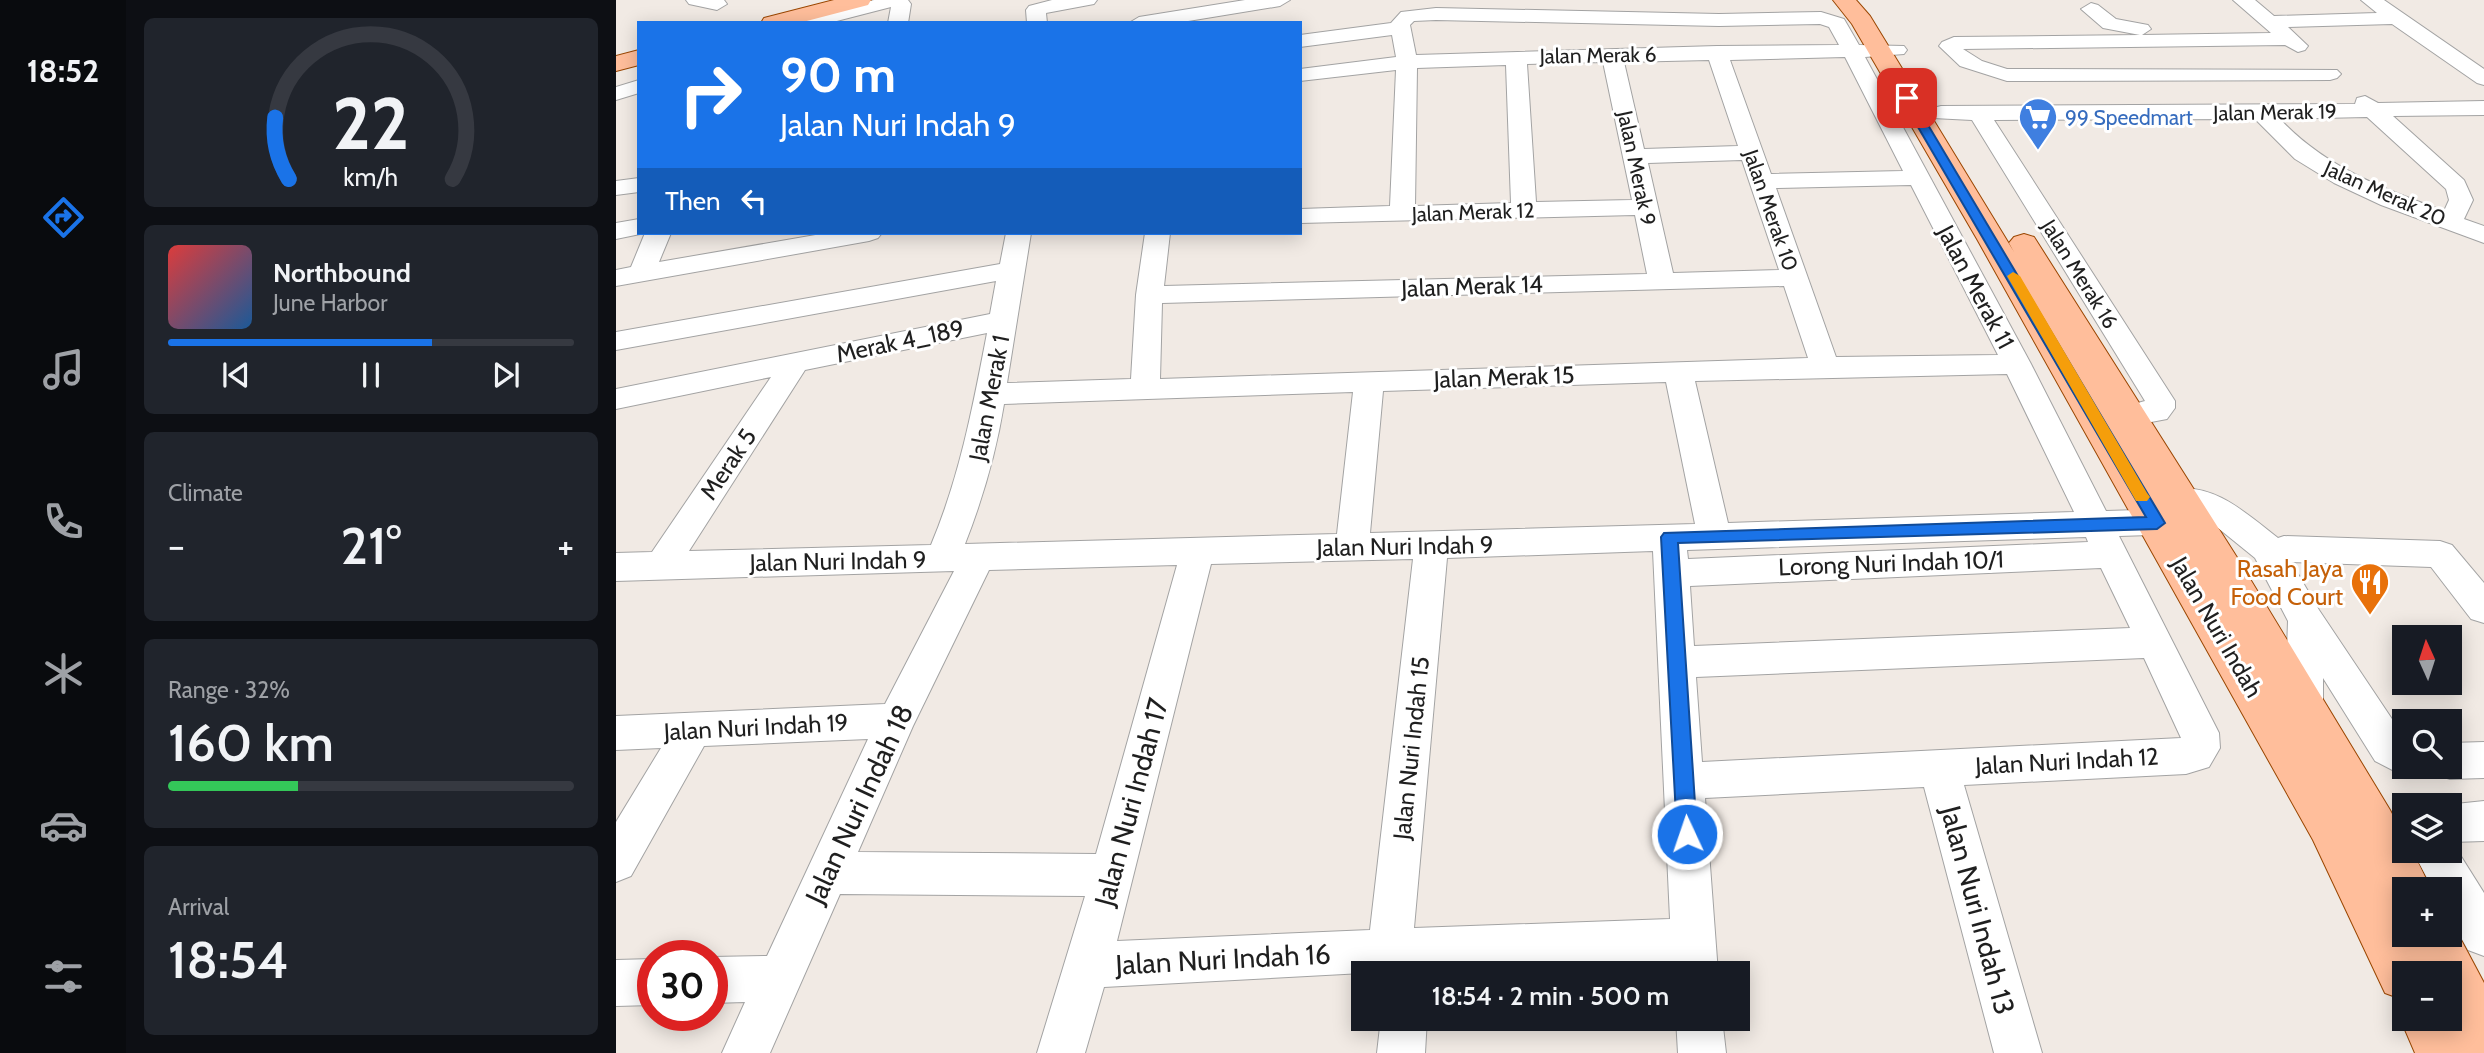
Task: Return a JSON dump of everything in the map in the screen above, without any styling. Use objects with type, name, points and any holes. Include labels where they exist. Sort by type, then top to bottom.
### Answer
[{"type":"main road","points":[[752,21],[832,0]]},
{"type":"main road","points":[[780,21],[860,0]]},
{"type":"main road","name":"Jalan Nuri Indah","points":[[1844,0],[1862,21],[1876,50],[1992,239],[2304,708],[2389,826],[2403,877]]},
{"type":"main road","name":"Jalan Nuri Indah","points":[[1864,0],[1876,14],[1876,50],[1941,113],[2130,415],[2398,961]]},
{"type":"main road","points":[[616,56],[637,51]]},
{"type":"main road","points":[[616,64],[637,59]]},
{"type":"main road","points":[[2454,961],[2467,922]]},
{"type":"main road","points":[[2462,996],[2484,1038]]},
{"type":"main road","points":[[2433,1031],[2444,1053]]},
{"type":"street","points":[[696,0],[717,4]]},
{"type":"street","points":[[1037,21],[1038,8],[1087,0]]},
{"type":"street","points":[[1164,21],[1239,15],[1280,0]]},
{"type":"street","points":[[2243,0],[2374,110],[2456,185],[2462,201],[2449,221]]},
{"type":"street","points":[[2371,0],[2484,79]]},
{"type":"street","points":[[813,21],[893,1],[901,4],[898,21]]},
{"type":"street","points":[[2092,7],[2110,24],[2141,29]]},
{"type":"street","points":[[1472,15],[1477,59]]},
{"type":"street","points":[[1302,41],[1405,22],[1472,15],[1527,41],[1524,210]]},
{"type":"street","name":"Jalan Merak 11","points":[[1527,41],[1719,20],[1821,18],[1837,23],[1876,50],[1917,178],[2017,364],[2103,540]]},
{"type":"street","points":[[2270,22],[2396,18]]},
{"type":"street","points":[[1402,214],[1407,62],[1405,22]]},
{"type":"street","points":[[2290,39],[1954,43],[1949,46],[1958,56],[1987,70],[2007,75],[2330,74]]},
{"type":"street","name":"Jalan Merak 6","points":[[1302,75],[1407,62],[1477,59],[1527,41],[1612,55],[1876,50]]},
{"type":"street","points":[[2113,42],[2171,113]]},
{"type":"street","name":"Jalan Merak 10","points":[[1717,52],[1825,367]]},
{"type":"street","name":"Jalan Merak 9","points":[[1612,55],[1662,281]]},
{"type":"street","points":[[616,94],[637,87]]},
{"type":"street","name":"Jalan Merak 19","points":[[1941,113],[2171,113],[2484,108]]},
{"type":"street","name":"Jalan Merak 20","points":[[2261,112],[2294,146],[2316,163],[2345,178],[2484,235]]},
{"type":"street","name":"Jalan Merak 16","points":[[1979,113],[2160,401],[2160,408],[2156,412],[2130,415]]},
{"type":"street","points":[[1635,156],[1752,153]]},
{"type":"street","points":[[1762,181],[1917,178]]},
{"type":"street","points":[[616,188],[637,185]]},
{"type":"street","name":"Jalan Merak 12","points":[[1302,216],[1646,207]]},
{"type":"street","points":[[616,231],[637,228]]},
{"type":"street","points":[[629,276],[657,235]]},
{"type":"street","name":"Jalan Merak 1","points":[[960,558],[966,501],[992,394],[1018,235]]},
{"type":"street","points":[[1145,389],[1149,295],[1157,235]]},
{"type":"street","points":[[629,276],[838,236]]},
{"type":"street","points":[[616,341],[1012,270]]},
{"type":"street","name":"Jalan Merak 14","points":[[1149,295],[1795,278]]},
{"type":"street","name":"Merak 4_189","points":[[795,363],[1005,320]]},
{"type":"street","points":[[616,399],[795,363]]},
{"type":"street","name":"Merak 5","points":[[662,565],[795,363]]},
{"type":"street","name":"Jalan Merak 15","points":[[992,394],[1825,367],[2017,364]]},
{"type":"street","points":[[1678,372],[1714,536]]},
{"type":"street","points":[[1352,547],[1369,382]]},
{"type":"street","name":"Jalan Nuri Indah 9","points":[[616,567],[1431,545],[1671,555],[1714,536],[2103,540],[2177,514],[2201,502],[2216,510],[2273,553]]},
{"type":"street","name":"Lorong Nuri Indah 10/1","points":[[1671,555],[2103,540]]},
{"type":"street","name":"Jalan Nuri Indah 12","points":[[1684,781],[2195,754],[2200,748],[2200,733],[2103,540]]},
{"type":"street","name":"Jalan Nuri Indah 15","points":[[1403,958],[1431,545]]},
{"type":"street","points":[[2392,750],[2306,620],[2272,560],[2273,553],[2284,549],[2440,554],[2484,609]]},
{"type":"street","name":"Jalan Nuri Indah 17","points":[[1061,1053],[1088,965],[1198,550]]},
{"type":"street","points":[[1671,555],[1694,957]]},
{"type":"street","name":"Jalan Nuri Indah 18","points":[[746,1053],[896,721],[960,558]]},
{"type":"street","points":[[2304,708],[2306,620]]},
{"type":"street","points":[[1678,662],[2155,642]]},
{"type":"street","name":"Jalan Nuri Indah 19","points":[[616,733],[896,721]]},
{"type":"street","points":[[616,861],[694,730]]},
{"type":"street","points":[[2462,761],[2484,760]]},
{"type":"street","name":"Jalan Nuri Indah 13","points":[[1939,767],[2018,1053]]},
{"type":"street","points":[[2462,822],[2484,821]]},
{"type":"street","points":[[2439,863],[2467,922]]},
{"type":"street","points":[[828,873],[1112,875]]},
{"type":"street","name":"Jalan Nuri Indah 16","points":[[1088,965],[1403,958],[1694,957]]},
{"type":"street","points":[[728,981],[780,979]]},
{"type":"street","points":[[616,983],[637,982]]},
{"type":"street","points":[[1401,1053],[1403,1031]]},
{"type":"street","points":[[1700,1031],[1702,1053]]},
{"type":"slow traffic","points":[[2013,276],[2142,497]]},
{"type":"place","name":"99 Speedmart","points":[[2038,151]]},
{"type":"place","name":"Rasah Jaya Food Court","points":[[2370,616]]},
{"type":"route","points":[[1687,834],[1669,537],[2157,523],[1907,98]]}]
